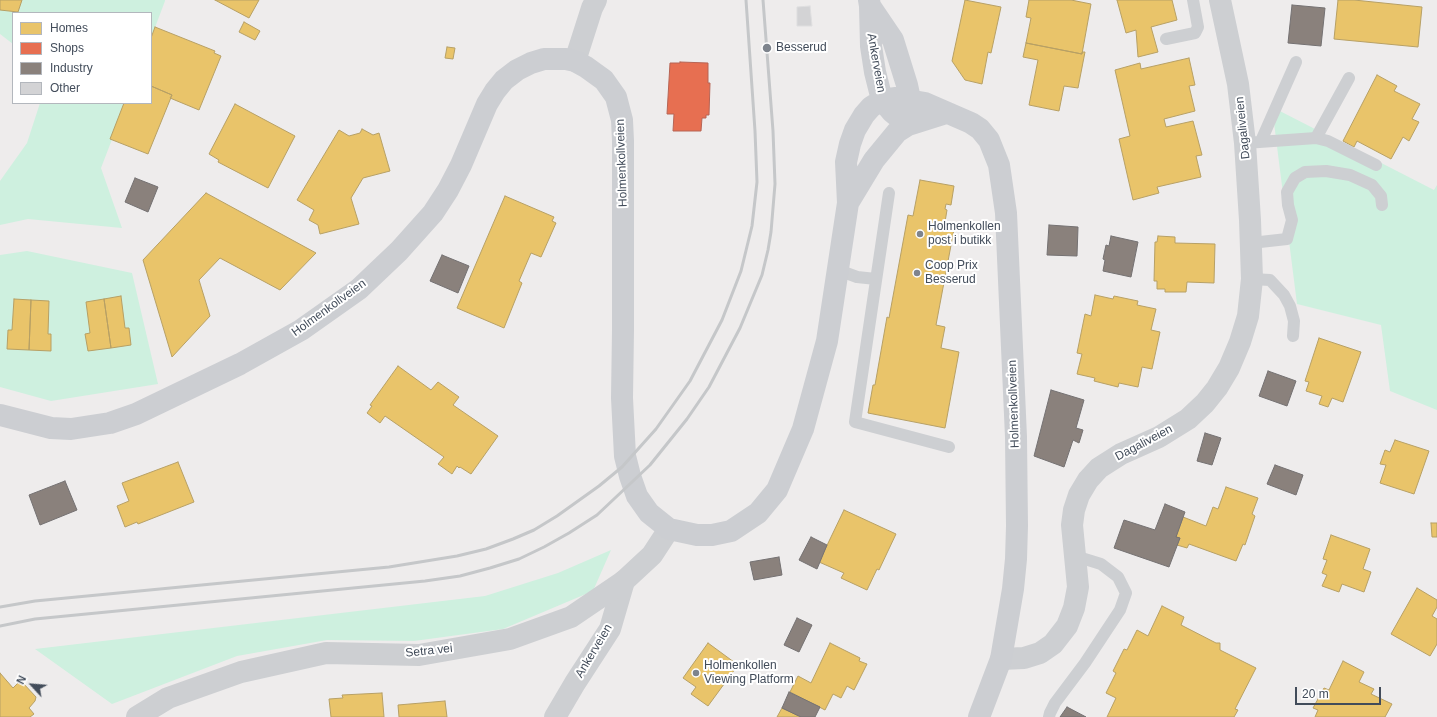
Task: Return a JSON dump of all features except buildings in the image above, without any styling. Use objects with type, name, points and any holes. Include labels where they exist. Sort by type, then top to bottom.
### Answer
[{"type":"main road","name":"Ankerveien","points":[[869,3],[894,40],[903,68],[910,99],[908,125]]},
{"type":"main road","name":"Ankerveien","points":[[869,3],[871,46],[875,72],[882,100],[892,112],[908,125]]},
{"type":"main road","name":"Holmenkollveien","points":[[0,415],[51,428],[76,428],[110,423],[136,414],[240,364],[301,330],[359,289],[400,251],[433,213],[462,165],[487,104],[504,80],[517,70],[531,63],[555,58],[575,61],[595,73],[611,89],[616,97],[622,120],[622,398],[626,456],[630,476],[637,496],[649,513],[669,529],[696,536],[712,535],[731,531],[758,513],[777,490],[803,429],[827,340],[848,203],[846,162],[855,130],[871,107],[882,100],[896,98],[910,99],[925,103],[971,123],[980,129],[989,140],[999,165],[1006,214],[1016,437],[1017,526],[1013,589],[1001,659],[979,717]]},
{"type":"main road","name":"Holmenkollveien","points":[[848,203],[874,160],[897,132],[908,125],[946,112]]},
{"type":"street","points":[[575,61],[596,0]]},
{"type":"street","name":"Dagaliveien","points":[[1001,659],[1024,658],[1040,653],[1053,644],[1067,626],[1074,608],[1078,587],[1072,525],[1074,510],[1079,495],[1088,480],[1105,464],[1121,454],[1159,437],[1188,418],[1205,403],[1217,388],[1229,368],[1240,342],[1248,316],[1252,279],[1251,243],[1253,142],[1238,84],[1220,0]]},
{"type":"street","name":"Setra vei","points":[[137,717],[168,698],[241,672],[326,653],[419,655],[510,639],[571,617],[624,582],[652,555],[669,529]]},
{"type":"street","name":"Ankerveien","points":[[555,717],[610,629],[624,582]]},
{"type":"lane","points":[[1166,40],[1195,33],[1198,27],[1193,0]]},
{"type":"lane","points":[[1253,142],[1296,62]]},
{"type":"lane","points":[[1316,138],[1349,78]]},
{"type":"lane","points":[[1253,142],[1316,138],[1328,141],[1376,165]]},
{"type":"lane","points":[[1251,243],[1287,239],[1292,220],[1288,205],[1287,192],[1295,178],[1304,172],[1326,171],[1350,175],[1372,185],[1382,196],[1382,205]]},
{"type":"lane","points":[[889,193],[855,422],[949,447]]},
{"type":"lane","points":[[838,270],[857,277],[876,279]]},
{"type":"lane","points":[[1252,279],[1270,280],[1284,295],[1290,306],[1294,321],[1293,336]]},
{"type":"lane","points":[[1049,717],[1055,703],[1085,663],[1120,610],[1126,592],[1118,577],[1101,564],[1075,556]]},
{"type":"green space","points":[[0,0],[165,0],[152,35],[152,12],[12,12],[12,43],[0,34]]},
{"type":"green space","points":[[40,104],[126,104],[101,168],[122,228],[28,219],[0,225],[0,181],[27,143]]},
{"type":"green space","points":[[1272,107],[1434,190],[1437,185],[1437,410],[1390,391],[1381,325],[1297,304]]},
{"type":"green space","points":[[27,251],[132,273],[158,384],[51,401],[0,387],[0,255]]},
{"type":"green space","points":[[611,550],[593,591],[503,629],[414,641],[327,640],[237,656],[112,704],[35,649],[485,596],[558,573]]},
{"type":"railway","points":[[0,607],[35,601],[389,567],[457,556],[486,549],[534,530],[557,516],[599,486],[622,467],[656,429],[690,381],[722,320],[741,271],[752,226],[757,182],[746,0]]},
{"type":"railway","points":[[0,626],[35,619],[425,581],[460,576],[519,559],[569,533],[597,515],[650,465],[687,419],[709,387],[740,328],[762,275],[771,232],[775,184],[773,131],[763,0]]},
{"type":"place","name":"Besserud","points":[[767,48]]},
{"type":"place","name":"Holmenkollen post i butikk","points":[[920,234]]},
{"type":"place","name":"Coop Prix Besserud","points":[[917,273]]},
{"type":"place","name":"Holmenkollen Viewing Platform","points":[[696,673]]}]
